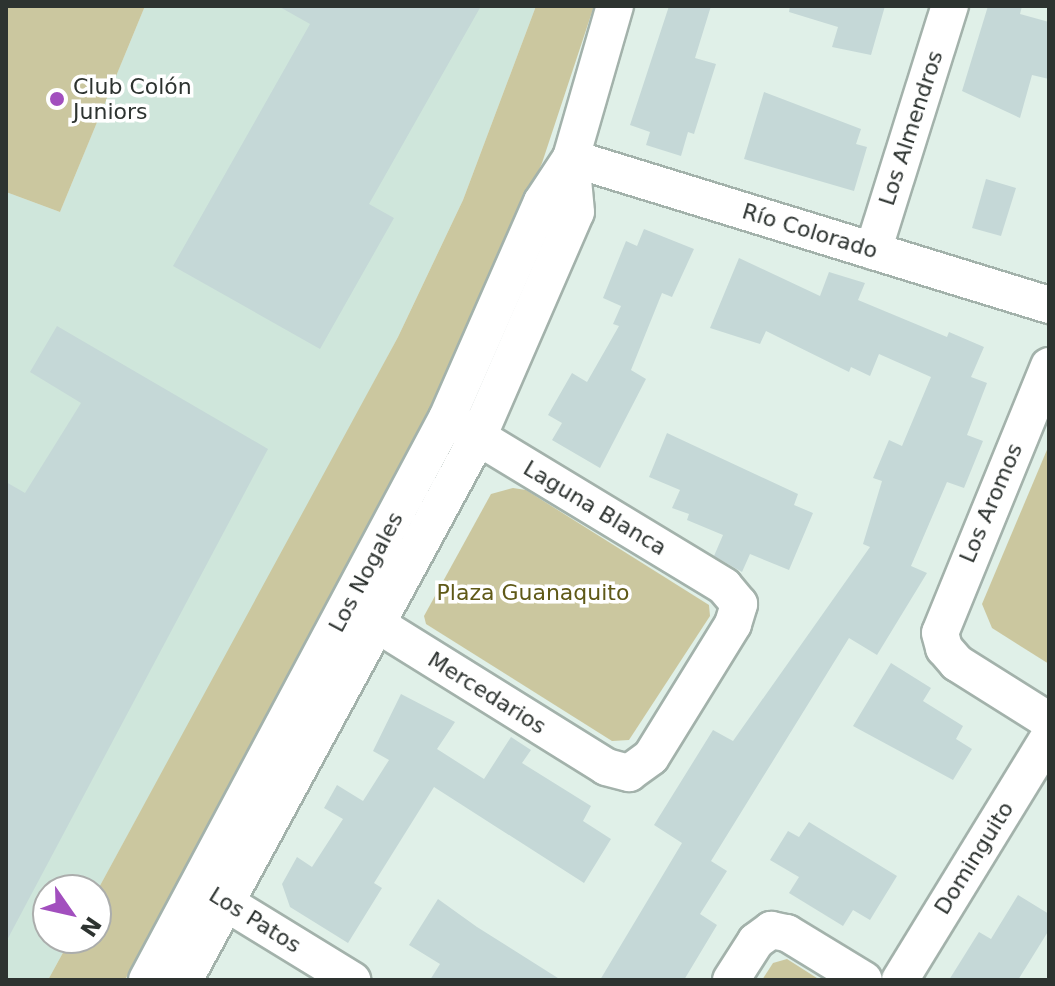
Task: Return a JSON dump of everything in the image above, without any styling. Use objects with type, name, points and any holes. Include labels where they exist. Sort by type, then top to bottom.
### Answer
[{"type":"street","name":"Los Nogales","points":[[184,980],[229,904],[363,616],[542,202],[571,158],[615,6]]},
{"type":"street","name":"Los Almendros","points":[[873,251],[950,6]]},
{"type":"street","name":"Los Nogales","points":[[147,980],[198,885],[363,616],[478,437],[576,212],[571,158]]},
{"type":"street","name":"Río Colorado","points":[[571,158],[1049,305]]},
{"type":"street","name":"Los Aromos","points":[[1049,366],[942,616],[940,641],[957,663],[1049,721]]},
{"type":"street","name":"Laguna Blanca","points":[[447,418],[724,586],[739,604],[733,624],[651,757],[629,773]]},
{"type":"street","name":"Mercedarios","points":[[363,616],[606,767],[629,773]]},
{"type":"street","name":"Dominguito","points":[[900,980],[1049,737]]},
{"type":"street","name":"Los Patos","points":[[198,885],[352,980]]},
{"type":"street","points":[[731,980],[756,941],[771,930],[787,933],[864,980]]},
{"type":"shaded area","points":[[145,6],[536,6],[463,200],[398,337],[296,528],[106,874],[32,874],[32,954],[62,954],[48,980],[6,980],[6,192],[60,212]]},
{"type":"green space","name":"Club Colón Juniors","points":[[6,6],[145,6],[60,212],[6,192]]},
{"type":"green space","points":[[536,6],[594,6],[542,163],[418,434],[125,980],[48,980],[62,954],[112,954],[112,874],[106,874],[398,337],[463,200]]},
{"type":"green space","points":[[1049,445],[1049,664],[992,628],[982,604]]},
{"type":"green space","name":"Plaza Guanaquito","points":[[513,488],[526,490],[709,605],[710,616],[629,740],[612,741],[426,624],[424,616],[491,494]]},
{"type":"green space","points":[[787,959],[820,980],[762,980],[773,963]]},
{"type":"building","points":[[278,6],[481,6],[369,204],[394,218],[320,349],[173,266],[310,24]]},
{"type":"building","points":[[669,6],[711,6],[695,58],[716,64],[694,134],[688,132],[681,156],[646,145],[650,132],[630,125]]},
{"type":"building","points":[[790,6],[885,6],[871,55],[832,47],[838,27],[789,12]]},
{"type":"building","points":[[988,6],[1022,6],[1020,14],[1049,22],[1049,79],[1032,75],[1020,118],[962,91]]},
{"type":"building","points":[[764,92],[861,129],[856,144],[867,147],[854,191],[744,159]]},
{"type":"building","points":[[986,179],[1016,188],[1001,236],[972,228]]},
{"type":"building","points":[[644,229],[694,249],[672,297],[662,293],[631,370],[646,379],[600,468],[552,440],[562,423],[548,415],[572,373],[587,382],[619,326],[613,324],[621,306],[603,298],[626,241],[637,246]]},
{"type":"building","points":[[739,258],[820,296],[829,272],[865,283],[858,300],[947,337],[949,332],[984,347],[971,377],[987,383],[967,435],[983,441],[964,488],[947,482],[911,566],[927,573],[877,655],[849,638],[711,861],[727,871],[700,914],[717,925],[684,980],[600,980],[682,843],[654,825],[713,730],[733,741],[870,547],[863,544],[882,481],[873,478],[889,440],[902,446],[931,377],[879,354],[870,376],[851,367],[849,372],[766,331],[760,344],[710,328]]},
{"type":"building","points":[[57,326],[268,449],[42,874],[32,874],[32,893],[6,942],[6,482],[25,493],[81,403],[30,372]]},
{"type":"building","points":[[667,433],[798,494],[794,505],[813,513],[789,570],[750,554],[742,572],[714,556],[723,535],[687,520],[689,514],[672,508],[680,490],[649,477]]},
{"type":"building","points":[[891,663],[931,688],[923,701],[963,726],[956,739],[972,749],[953,780],[853,726]]},
{"type":"building","points":[[401,694],[455,722],[437,749],[484,779],[511,737],[531,750],[522,763],[591,806],[583,821],[611,839],[584,883],[434,787],[374,883],[382,888],[348,943],[290,907],[282,884],[297,857],[312,867],[343,819],[324,808],[337,785],[363,801],[389,760],[373,751]]},
{"type":"building","points":[[809,822],[897,876],[870,920],[853,910],[843,926],[789,893],[799,877],[770,860],[788,831],[799,837]]},
{"type":"building","points":[[1018,895],[1049,914],[1049,930],[1018,980],[949,980],[979,932],[991,939]]},
{"type":"building","points":[[438,899],[561,980],[430,980],[440,964],[409,945]]},
{"type":"place","name":"Club Colón Juniors","points":[[57,99]]}]
